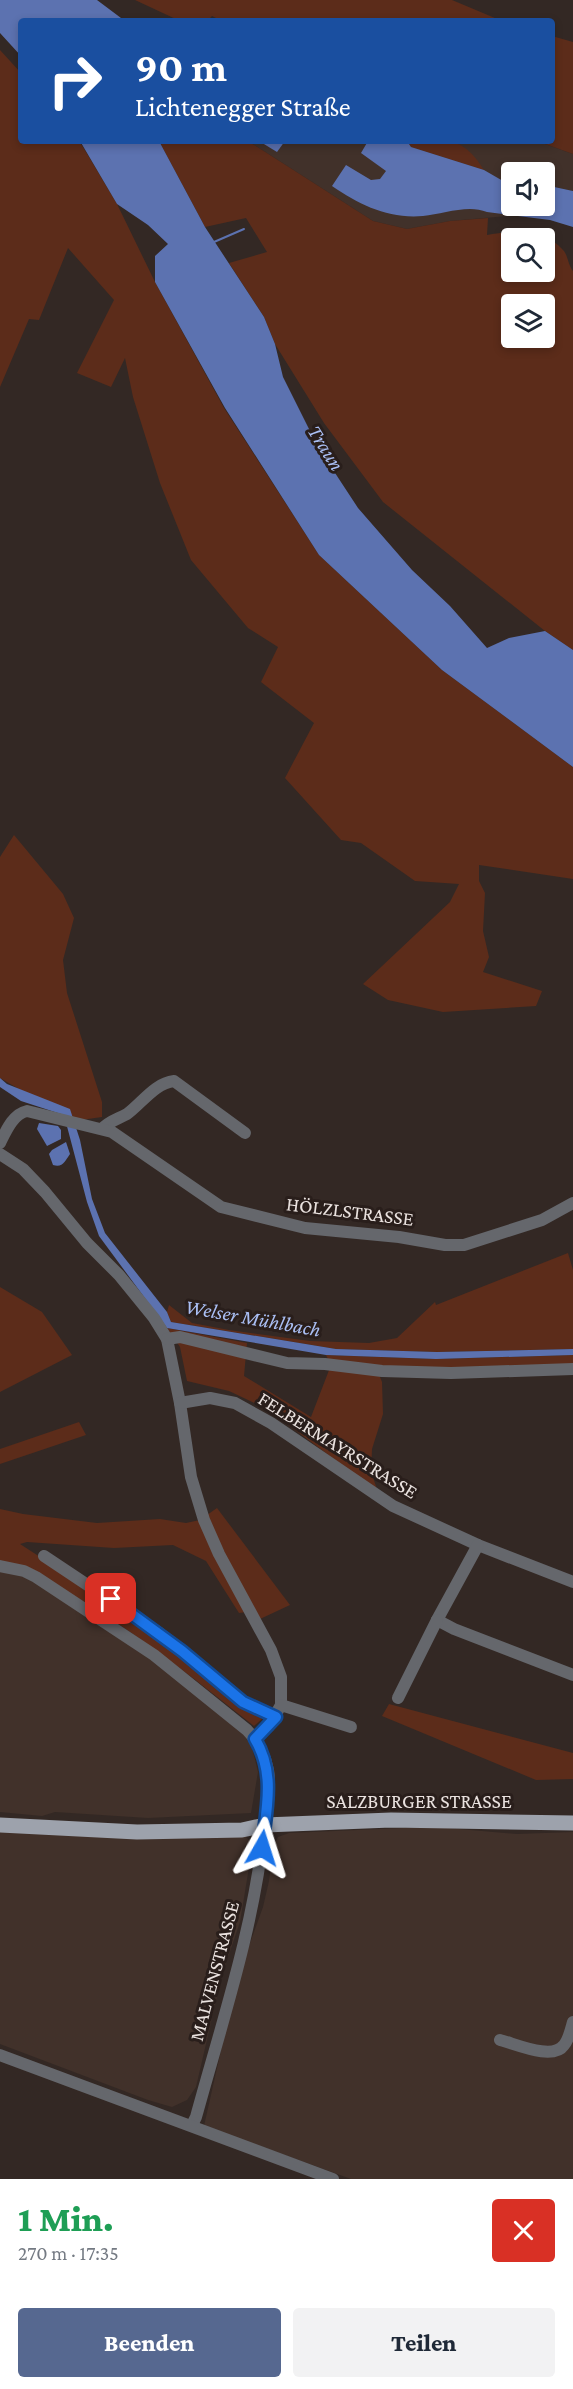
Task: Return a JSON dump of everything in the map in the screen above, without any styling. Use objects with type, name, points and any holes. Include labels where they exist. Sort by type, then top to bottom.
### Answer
[{"type":"main road","name":"SALZBURGER STRASSE","points":[[0,1817],[124,1823],[240,1821],[265,1825]]},
{"type":"main road","name":"SALZBURGER STRASSE","points":[[0,1826],[137,1832],[242,1830],[265,1825],[424,1819],[573,1823]]},
{"type":"street","points":[[102,1129],[108,1123],[127,1113],[161,1085],[174,1081],[245,1133]]},
{"type":"street","name":"HÖLZLSTRASSE","points":[[0,1143],[12,1123],[24,1111],[102,1129],[122,1137],[221,1207],[322,1231],[399,1237],[445,1245],[465,1245],[542,1220],[573,1203]]},
{"type":"street","points":[[0,1154],[23,1169],[45,1192],[87,1243],[119,1275],[154,1318],[167,1339],[180,1403],[191,1477],[204,1520],[219,1554],[271,1650],[281,1677],[283,1698],[278,1711],[255,1739],[235,1719],[198,1689],[124,1633],[36,1577],[24,1571],[0,1566]]},
{"type":"street","points":[[167,1339],[180,1337],[287,1363],[325,1364],[382,1371],[488,1373],[573,1369]]},
{"type":"street","name":"FELBERMAYRSTRASSE","points":[[180,1403],[210,1398],[235,1403],[271,1423],[393,1506],[478,1545],[573,1582]]},
{"type":"street","points":[[398,1698],[478,1545]]},
{"type":"street","points":[[44,1556],[158,1632],[243,1702],[351,1726]]},
{"type":"street","points":[[437,1620],[454,1629],[573,1675]]},
{"type":"street","name":"MALVENSTRASSE","points":[[192,2125],[249,1917],[260,1864],[270,1786],[268,1770],[255,1739]]},
{"type":"street","points":[[500,2040],[548,2053],[558,2051],[565,2044],[573,2022]]},
{"type":"street","points":[[0,2055],[333,2179]]},
{"type":"shaded area","points":[[135,0],[452,0],[495,18],[216,18],[212,16],[210,18],[174,18]]},
{"type":"shaded area","points":[[555,37],[573,42],[573,154],[545,144],[555,144]]},
{"type":"shaded area","points":[[0,50],[18,70],[18,144],[81,144],[117,204],[155,282],[224,408],[319,555],[442,670],[573,767],[573,879],[479,865],[479,881],[485,893],[483,931],[489,957],[483,972],[542,991],[536,1006],[443,1012],[388,1000],[363,984],[450,902],[459,884],[415,881],[361,843],[341,840],[285,778],[314,723],[261,682],[278,647],[248,628],[191,560],[160,483],[133,397],[125,358],[111,387],[77,373],[114,300],[68,248],[39,320],[29,319],[0,387]]},
{"type":"shaded area","points":[[161,144],[253,144],[373,221],[407,229],[450,221],[488,218],[487,235],[501,233],[501,282],[555,282],[555,242],[563,250],[573,271],[573,650],[545,631],[383,502],[324,423],[275,344],[264,317],[229,263],[267,252],[246,218],[205,227]]},
{"type":"shaded area","points":[[253,144],[409,144],[411,147],[434,144],[545,144],[573,154],[573,191],[555,187],[555,162],[501,162],[501,216],[506,216],[450,221],[407,229],[373,221]]},
{"type":"shaded area","points":[[409,144],[457,144],[468,150],[484,170],[411,147]]},
{"type":"shaded area","points":[[14,835],[63,894],[74,918],[63,960],[67,993],[102,1102],[102,1117],[74,1121],[0,1078],[0,857]]},
{"type":"shaded area","points":[[568,1253],[573,1270],[573,1349],[437,1352],[336,1349],[171,1322],[167,1312],[169,1305],[192,1323],[229,1330],[310,1341],[369,1343],[397,1338],[435,1302],[436,1305]]},
{"type":"shaded area","points":[[0,1287],[42,1312],[72,1355],[0,1392]]},
{"type":"shaded area","points":[[167,1328],[247,1343],[244,1376],[311,1417],[331,1365],[326,1355],[436,1359],[573,1355],[573,1365],[521,1368],[376,1367],[382,1382],[383,1414],[372,1449],[371,1472],[378,1492],[267,1409],[229,1391],[187,1381],[180,1347]]},
{"type":"shaded area","points":[[79,1422],[86,1435],[0,1464],[0,1449]]},
{"type":"shaded area","points":[[217,1508],[290,1605],[260,1619],[214,1535],[207,1515]]},
{"type":"shaded area","points":[[0,1509],[97,1523],[160,1519],[186,1523],[200,1520],[247,1612],[239,1613],[206,1561],[173,1545],[114,1548],[27,1542],[20,1544],[119,1608],[257,1712],[262,1719],[254,1726],[161,1654],[88,1604],[32,1572],[0,1561]]},
{"type":"shaded area","points":[[0,1570],[26,1575],[120,1635],[241,1730],[252,1747],[258,1772],[251,1813],[148,1818],[55,1812],[42,1816],[0,1812]]},
{"type":"shaded area","points":[[389,1704],[573,1753],[573,1779],[536,1780],[382,1716]]},
{"type":"shaded area","points":[[448,1828],[517,1834],[573,1832],[573,2179],[351,2179],[204,2126],[237,1979],[263,1907],[273,1847],[278,1837],[289,1833]]},
{"type":"shaded area","points":[[0,1830],[244,1835],[249,1840],[252,1849],[240,1922],[222,1975],[196,2087],[187,2100],[172,2107],[148,2100],[0,2044]]},
{"type":"water","points":[[0,0],[97,0],[121,18],[18,18],[18,53],[0,33]]},
{"type":"water","points":[[82,144],[161,144],[205,227],[264,317],[275,344],[283,377],[318,447],[358,508],[412,570],[450,606],[487,648],[509,638],[545,631],[573,650],[573,767],[442,670],[319,555],[225,408],[155,282],[155,256],[168,244],[148,225],[117,204]]},
{"type":"water","points":[[264,144],[283,144],[277,152]]},
{"type":"water","points":[[366,144],[409,144],[411,147],[484,170],[501,180],[501,214],[472,209],[423,216],[398,215],[364,205],[332,186],[346,165],[371,180],[380,179],[386,171],[361,153]]},
{"type":"water","points":[[555,187],[573,191],[573,227],[550,220],[518,216],[555,216]]},
{"type":"water","points":[[0,1078],[7,1084],[70,1109],[80,1140],[92,1199],[105,1233],[167,1312],[171,1322],[336,1349],[437,1352],[573,1349],[573,1355],[436,1359],[326,1355],[167,1328],[99,1236],[87,1202],[64,1115],[21,1101],[0,1087]]},
{"type":"water","points":[[39,1123],[58,1126],[61,1130],[61,1139],[47,1146],[37,1129]]},
{"type":"water","points":[[66,1142],[70,1154],[61,1165],[53,1165],[49,1154]]},
{"type":"waterway","points":[[214,242],[244,229]]},
{"type":"route","points":[[111,1599],[158,1632],[243,1702],[276,1717],[255,1739],[265,1759],[270,1786],[262,1848]]},
{"type":"water label","name":"Traun","points":[[326,448]]},
{"type":"water label","name":"Welser Mühlbach","points":[[253,1318]]}]
